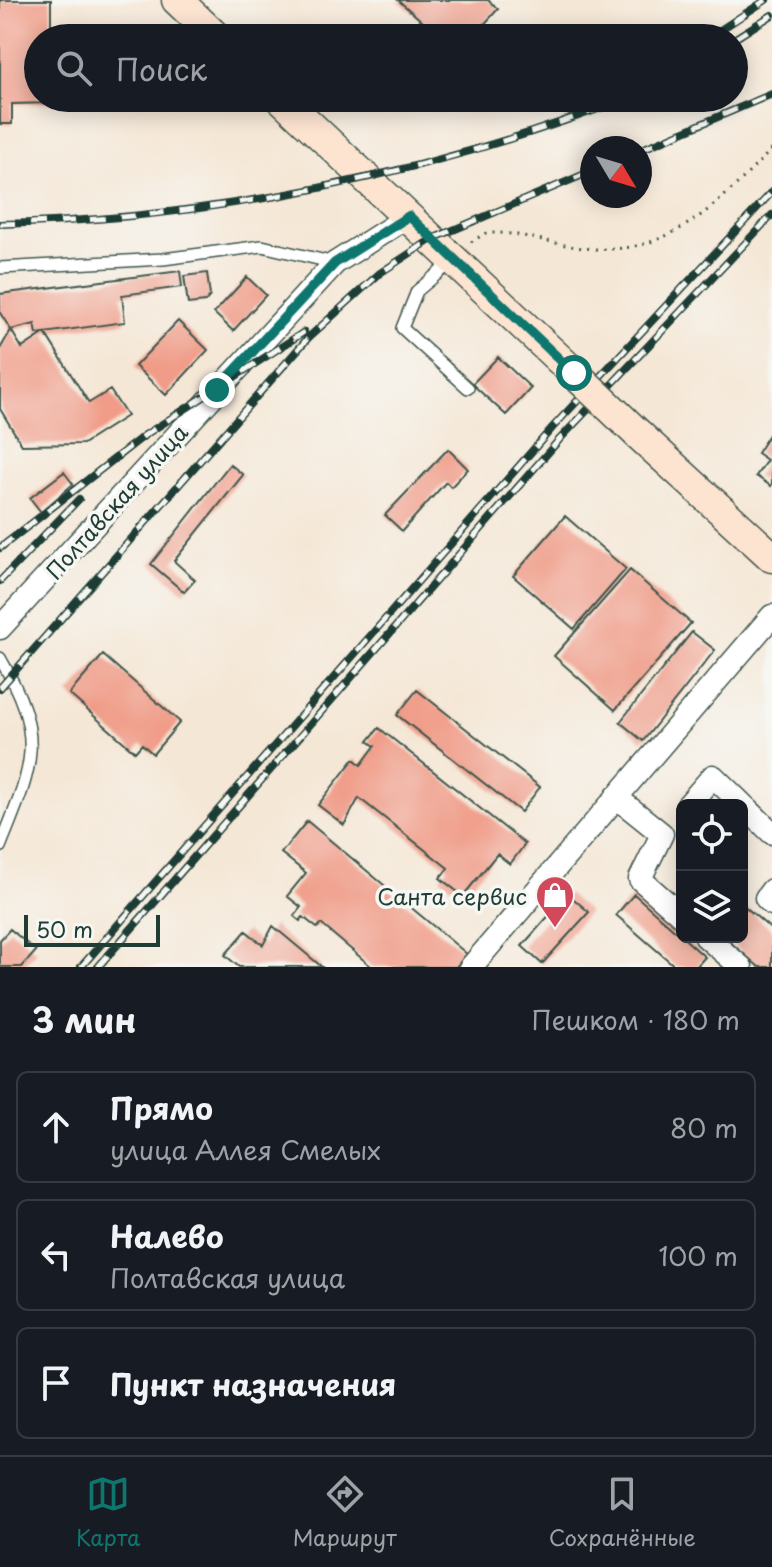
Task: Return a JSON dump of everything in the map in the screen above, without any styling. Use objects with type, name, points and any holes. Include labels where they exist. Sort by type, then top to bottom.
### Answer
[{"type":"main road","points":[[177,0],[202,24]]},
{"type":"main road","points":[[296,112],[772,557]]},
{"type":"street","name":"Полтавская улица","points":[[0,628],[335,263],[409,216]]},
{"type":"street","points":[[471,967],[772,616]]},
{"type":"street","points":[[693,799],[713,776],[737,799]]},
{"type":"street","points":[[616,797],[662,834]]},
{"type":"street","points":[[748,810],[772,833]]},
{"type":"street","points":[[676,819],[662,834],[640,879],[676,911]]},
{"type":"street","points":[[772,890],[766,898],[772,904]]},
{"type":"street","points":[[713,943],[741,967]]},
{"type":"lane","points":[[0,268],[163,259],[262,246],[335,263]]},
{"type":"lane","points":[[454,260],[417,291],[402,328],[468,388]]},
{"type":"lane","points":[[0,658],[30,718],[29,775],[0,847]]},
{"type":"path","points":[[454,260],[470,243],[486,233],[520,234],[564,246],[600,250],[666,237],[696,222],[772,149]]},
{"type":"building","points":[[0,0],[51,0],[51,24],[24,24],[24,104],[12,104],[12,124],[0,124]]},
{"type":"building","points":[[398,0],[488,0],[498,9],[485,24],[425,24]]},
{"type":"building","points":[[180,271],[182,287],[122,295],[125,322],[37,334],[35,324],[11,330],[0,313],[0,294]]},
{"type":"building","points":[[207,273],[210,296],[205,302],[188,304],[184,276]]},
{"type":"building","points":[[247,277],[266,295],[233,331],[214,313]]},
{"type":"building","points":[[178,321],[208,350],[166,395],[135,366]]},
{"type":"building","points":[[11,330],[22,348],[45,333],[89,403],[110,390],[127,416],[83,444],[22,445],[0,409],[0,349]]},
{"type":"building","points":[[498,357],[531,388],[506,415],[472,384]]},
{"type":"building","points":[[772,430],[771,486],[756,476],[767,460],[757,453]]},
{"type":"building","points":[[448,449],[468,469],[451,487],[446,482],[402,531],[385,515]]},
{"type":"building","points":[[230,464],[243,475],[174,561],[195,580],[184,592],[151,564]]},
{"type":"building","points":[[64,472],[73,484],[41,512],[30,498]]},
{"type":"building","points":[[565,516],[626,569],[574,629],[513,576]]},
{"type":"building","points":[[630,570],[691,623],[615,710],[554,656]]},
{"type":"building","points":[[692,632],[715,650],[643,741],[620,722]]},
{"type":"building","points":[[103,655],[180,722],[153,754],[142,744],[135,752],[69,694]]},
{"type":"building","points":[[417,690],[540,787],[521,812],[397,715]]},
{"type":"building","points":[[379,728],[525,844],[510,864],[497,854],[463,896],[440,878],[448,868],[359,798],[344,825],[318,805],[354,759],[361,765],[375,746],[368,741]]},
{"type":"building","points":[[307,821],[467,954],[456,967],[372,967],[321,924],[317,928],[303,917],[300,921],[294,916],[301,907],[287,896],[306,873],[281,853]]},
{"type":"building","name":"Санта сервис","points":[[568,894],[589,912],[542,964],[522,946]]},
{"type":"building","points":[[634,894],[676,931],[676,943],[689,943],[705,957],[696,967],[676,967],[616,915]]},
{"type":"building","points":[[748,909],[772,930],[772,967],[759,967],[731,943],[748,943]]},
{"type":"building","points":[[273,926],[322,967],[239,967],[225,955],[246,931],[263,945]]},
{"type":"building","points":[[10,929],[36,951],[22,967],[0,967],[0,940]]},
{"type":"railway","points":[[729,24],[766,0]]},
{"type":"railway","points":[[748,30],[772,15]]},
{"type":"railway","points":[[748,104],[772,94]]},
{"type":"railway","points":[[0,224],[160,213],[319,188],[475,149],[588,112]]},
{"type":"railway","points":[[652,145],[730,112]]},
{"type":"railway","points":[[0,688],[308,338],[380,273],[432,239],[580,176]]},
{"type":"railway","points":[[81,967],[553,427],[772,192]]},
{"type":"railway","points":[[98,967],[559,440],[772,215]]},
{"type":"railway","points":[[0,548],[145,435],[304,332]]},
{"type":"railway","points":[[0,581],[79,499]]},
{"type":"place","name":"Санта сервис","points":[[555,929]]},
{"type":"route","points":[[217,390],[335,263],[409,216],[574,373]]}]
